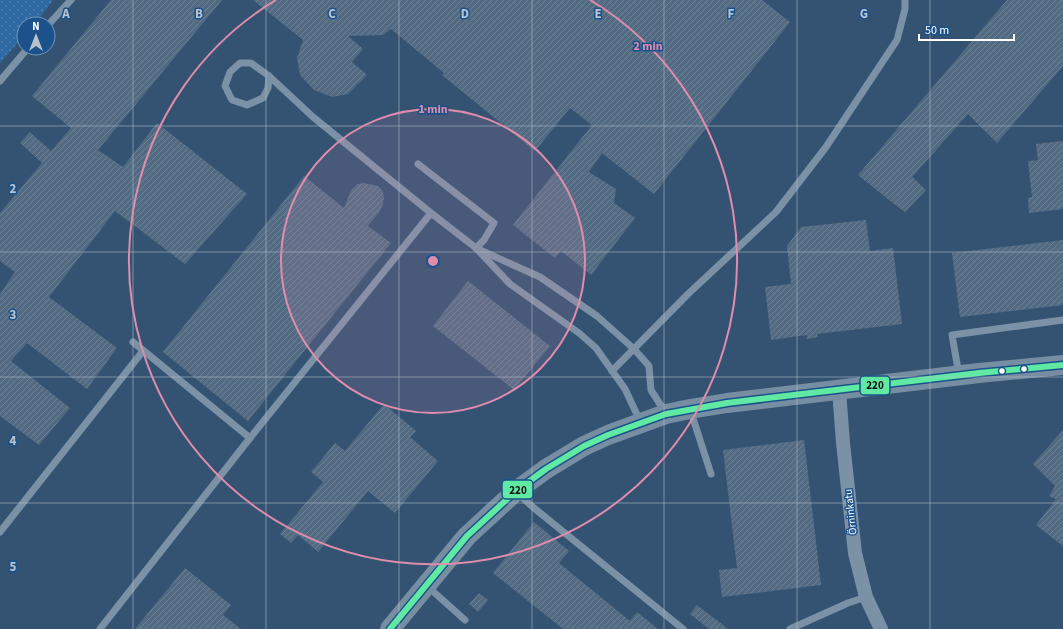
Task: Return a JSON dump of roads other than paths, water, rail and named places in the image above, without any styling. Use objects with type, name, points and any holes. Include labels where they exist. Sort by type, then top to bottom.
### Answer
[{"type":"street","points":[[390,629],[467,536],[516,491],[546,469],[584,446],[608,435],[666,414],[727,403],[1063,364]]},
{"type":"street","name":"Örninkatu","points":[[839,390],[855,553],[866,597],[881,629]]},
{"type":"lane","points":[[56,16],[71,0]]},
{"type":"lane","points":[[612,371],[688,294],[776,212],[826,147],[897,40],[905,9],[905,0]]},
{"type":"lane","points":[[0,81],[21,56]]},
{"type":"lane","points":[[269,76],[268,88],[263,98],[247,105],[232,100],[224,86],[230,72],[240,63],[251,63],[269,76],[313,117],[476,248],[510,284],[579,333],[596,348],[625,389],[641,424]]},
{"type":"lane","points":[[418,164],[494,224],[484,240],[476,248]]},
{"type":"lane","points":[[100,629],[250,438],[431,213]]},
{"type":"lane","points":[[476,248],[540,277],[597,316],[634,349],[648,366],[651,390],[666,414]]},
{"type":"lane","points":[[959,375],[952,335],[1063,320]]},
{"type":"lane","points":[[133,342],[250,438]]},
{"type":"lane","points":[[1,529],[143,351]]},
{"type":"lane","points":[[690,409],[711,474]]},
{"type":"lane","points":[[516,491],[534,508],[683,629]]},
{"type":"lane","points":[[425,585],[465,620]]},
{"type":"lane","points":[[790,629],[848,603],[866,597]]}]
